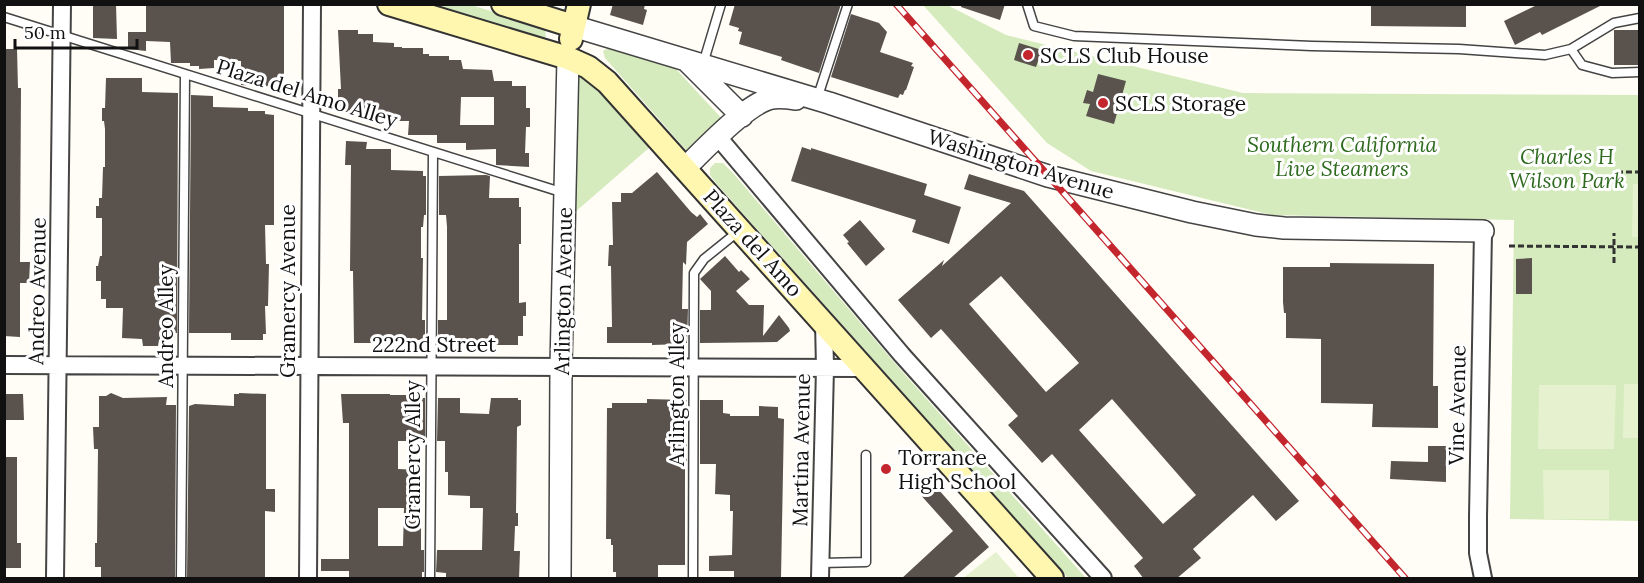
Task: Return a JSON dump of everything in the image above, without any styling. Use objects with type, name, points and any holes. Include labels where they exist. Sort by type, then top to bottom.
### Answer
[{"type":"main road","name":"Plaza del Amo","points":[[389,4],[568,58],[588,68],[607,82],[1052,579]]},
{"type":"main road","points":[[503,4],[576,15]]},
{"type":"main road","name":"Arlington Avenue","points":[[568,58],[576,15]]},
{"type":"street","name":"Andreo Avenue","points":[[55,579],[62,4]]},
{"type":"street","name":"Gramercy Avenue","points":[[308,579],[312,4]]},
{"type":"street","name":"Washington Avenue","points":[[576,15],[694,62],[823,101],[1048,176],[1227,220],[1284,228],[1483,231]]},
{"type":"street","name":"Arlington Avenue","points":[[560,579],[561,366],[568,58]]},
{"type":"street","points":[[694,62],[742,116]]},
{"type":"street","points":[[685,168],[757,104],[772,98],[823,101]]},
{"type":"street","points":[[718,137],[902,354],[1103,579]]},
{"type":"street","name":"Vine Avenue","points":[[1483,231],[1478,553],[1483,579]]},
{"type":"street","name":"Martina Avenue","points":[[820,571],[824,322]]},
{"type":"street","name":"222nd Street","points":[[4,365],[864,368]]},
{"type":"lane","points":[[694,62],[721,4]]},
{"type":"lane","points":[[823,101],[848,4]]},
{"type":"lane","points":[[1027,4],[1034,26],[1074,36],[1312,46],[1459,49],[1545,55],[1571,49],[1614,23],[1640,18]]},
{"type":"lane","name":"Plaza del Amo Alley","points":[[4,17],[565,194]]},
{"type":"lane","points":[[1571,49],[1582,65],[1612,73],[1640,72]]},
{"type":"lane","name":"Andreo Alley","points":[[181,579],[185,74]]},
{"type":"lane","name":"Gramercy Alley","points":[[430,579],[433,152]]},
{"type":"lane","name":"Arlington Alley","points":[[693,579],[694,273],[704,259],[741,230]]},
{"type":"lane","points":[[820,571],[866,562],[866,455]]},
{"type":"path","points":[[1617,172],[1640,172]]},
{"type":"path","points":[[1614,233],[1614,263]]},
{"type":"path","points":[[1509,246],[1640,247]]},
{"type":"green space","points":[[433,5],[471,5],[545,28],[546,37],[541,38]]},
{"type":"green space","name":"Charles H Wilson Park","points":[[923,5],[947,5],[1006,35],[1243,93],[1639,95],[1639,521],[1510,519],[1514,220],[1272,215],[1091,171],[1047,143]]},
{"type":"green space","points":[[610,47],[676,69],[725,122],[687,151],[605,58],[603,51]]},
{"type":"green space","points":[[570,61],[657,141],[567,219]]},
{"type":"green space","points":[[715,163],[723,163],[733,173],[899,368],[1086,578],[1068,578],[715,182],[710,175],[710,168]]},
{"type":"green space","points":[[1633,184],[1639,184],[1639,237],[1632,237]]},
{"type":"green space","points":[[1624,384],[1639,384],[1639,438],[1623,438]]},
{"type":"green space","points":[[1539,385],[1616,385],[1614,449],[1538,449]]},
{"type":"green space","points":[[1543,470],[1609,470],[1609,519],[1544,519]]},
{"type":"green space","points":[[996,552],[1019,578],[963,578]]},
{"type":"building","points":[[93,4],[116,4],[117,39],[93,38]]},
{"type":"building","points":[[159,4],[284,4],[284,87],[241,85],[241,61],[214,60],[214,68],[199,69],[199,66],[190,66],[190,63],[171,63],[170,42],[146,41],[146,6],[159,6]]},
{"type":"building","points":[[613,4],[645,4],[644,9],[647,10],[643,25],[610,15]]},
{"type":"building","points":[[735,4],[841,4],[819,73],[781,60],[782,57],[739,44],[742,32],[738,31],[739,28],[729,25]]},
{"type":"building","points":[[962,4],[1005,4],[1000,20],[961,7]]},
{"type":"building","points":[[1371,4],[1466,4],[1466,27],[1371,26]]},
{"type":"building","points":[[1539,4],[1604,4],[1542,35],[1540,32],[1515,45],[1504,21]]},
{"type":"building","points":[[851,14],[879,23],[887,32],[880,52],[913,63],[911,66],[914,67],[906,90],[898,98],[831,77]]},
{"type":"building","points":[[338,30],[358,30],[358,34],[373,34],[373,42],[394,43],[394,47],[423,48],[423,54],[429,54],[429,56],[449,56],[449,60],[461,60],[463,69],[492,70],[494,81],[512,81],[512,86],[526,86],[526,108],[530,108],[530,127],[526,127],[525,153],[529,153],[529,167],[496,165],[496,149],[466,150],[466,143],[437,143],[437,135],[408,135],[409,121],[376,121],[376,117],[358,117],[359,115],[351,115],[351,112],[338,112],[338,89],[341,89]],"holes":[[[461,97],[494,97],[494,125],[460,125]]]},
{"type":"building","points":[[1614,30],[1640,30],[1640,65],[1614,65]]},
{"type":"building","points":[[128,32],[146,32],[146,51],[128,49]]},
{"type":"building","name":"SCLS Club House","points":[[1019,43],[1042,50],[1036,67],[1014,60]]},
{"type":"building","points":[[4,49],[17,49],[18,88],[21,88],[20,262],[30,262],[29,283],[20,283],[20,337],[4,336]]},
{"type":"building","points":[[1098,74],[1126,81],[1114,124],[1086,116],[1090,104],[1083,103],[1087,90],[1093,92]]},
{"type":"building","points":[[106,78],[142,78],[142,92],[178,93],[177,333],[162,334],[162,341],[159,340],[158,346],[143,346],[142,339],[122,338],[123,308],[106,308],[106,299],[101,299],[101,281],[96,281],[96,266],[102,256],[102,218],[96,218],[96,206],[99,206],[99,198],[102,198],[103,167],[105,167],[105,129],[104,121],[102,121],[102,108],[105,108]]},
{"type":"building","points":[[191,95],[213,96],[213,107],[248,108],[248,111],[265,111],[265,114],[274,115],[274,225],[265,225],[266,264],[269,264],[268,306],[265,306],[266,334],[263,334],[263,340],[231,340],[231,333],[189,333]]},
{"type":"building","points":[[346,141],[367,142],[366,149],[391,149],[391,170],[423,171],[423,176],[426,176],[426,215],[424,215],[423,227],[421,227],[422,320],[425,320],[425,340],[407,340],[407,343],[354,343],[353,271],[350,271],[351,165],[345,165]]},
{"type":"building","points":[[802,147],[927,184],[924,195],[961,207],[949,244],[912,232],[916,220],[791,181]]},
{"type":"building","points":[[657,172],[691,212],[697,217],[700,214],[708,224],[687,242],[686,265],[683,262],[682,309],[688,309],[687,343],[652,345],[652,343],[607,343],[607,327],[612,327],[611,266],[608,266],[609,245],[613,245],[612,202],[621,202],[621,193],[632,193]]},
{"type":"building","points":[[969,174],[1024,191],[1299,501],[1276,521],[1253,495],[1193,549],[1201,558],[1176,579],[1144,579],[1134,566],[1143,558],[1052,454],[1042,463],[1008,425],[1018,416],[941,329],[931,338],[898,300],[944,260],[942,266],[1011,203],[964,189]],"holes":[[[1001,276],[1079,363],[1046,392],[969,304]],[[1112,399],[1196,495],[1163,524],[1079,430]]]},
{"type":"building","points":[[439,176],[490,176],[489,198],[519,198],[519,207],[521,207],[519,303],[526,302],[526,316],[523,316],[523,336],[518,336],[518,345],[456,345],[456,341],[438,340],[438,320],[447,320],[447,227],[446,215],[439,215]]},
{"type":"building","points":[[860,220],[885,249],[866,266],[843,235]]},
{"type":"building","points":[[725,256],[739,272],[741,270],[750,279],[736,291],[749,305],[764,305],[763,336],[779,315],[789,328],[790,331],[777,342],[700,343],[700,310],[711,310],[711,291],[700,279]]},
{"type":"building","points":[[1532,258],[1532,294],[1516,294],[1516,259]]},
{"type":"building","points":[[1330,263],[1434,264],[1433,386],[1438,386],[1438,428],[1372,427],[1373,404],[1321,403],[1321,339],[1286,338],[1283,267],[1330,267]]},
{"type":"building","points":[[111,393],[123,398],[167,397],[166,405],[176,405],[175,579],[101,579],[101,567],[95,567],[98,449],[94,449],[93,427],[99,427],[99,396]]},
{"type":"building","points":[[4,394],[23,394],[24,420],[4,420]]},
{"type":"building","points":[[234,394],[266,394],[266,489],[275,489],[275,512],[265,511],[265,579],[187,579],[189,406],[195,404],[234,406]]},
{"type":"building","points":[[341,394],[423,395],[425,398],[425,441],[398,441],[398,469],[421,470],[417,515],[421,515],[421,550],[424,550],[422,579],[349,579],[349,571],[321,571],[321,559],[349,559],[349,423],[343,423]],"holes":[[[378,508],[404,508],[403,546],[378,546]]]},
{"type":"building","points":[[438,398],[460,398],[460,413],[489,414],[491,398],[521,400],[521,425],[517,427],[516,513],[518,513],[518,526],[515,526],[514,551],[520,551],[519,579],[446,579],[446,573],[436,572],[437,550],[482,550],[483,508],[470,508],[470,496],[448,495],[445,441],[437,441]]},
{"type":"building","points":[[647,399],[687,400],[685,565],[658,565],[658,579],[616,579],[616,572],[613,572],[613,545],[611,545],[611,539],[606,539],[607,408],[612,408],[612,403],[647,403]]},
{"type":"building","points":[[700,400],[723,400],[723,413],[730,414],[730,416],[759,416],[759,406],[778,407],[778,418],[784,419],[781,578],[734,577],[734,571],[709,571],[709,556],[732,555],[733,511],[730,511],[730,495],[715,494],[716,464],[700,464]]},
{"type":"building","points":[[1428,446],[1446,446],[1446,482],[1390,479],[1391,461],[1428,462]]},
{"type":"building","points":[[4,457],[17,457],[17,543],[21,543],[21,568],[4,568]]},
{"type":"building","points":[[931,481],[989,547],[952,579],[901,579],[953,531],[918,492]]},
{"type":"railway","points":[[896,4],[1405,578]]},
{"type":"place","name":"SCLS Club House","points":[[1028,55]]},
{"type":"place","name":"SCLS Storage","points":[[1103,103]]},
{"type":"place","name":"Torrance High School","points":[[886,469]]},
{"type":"park label","name":"Southern California Live Steamers","points":[[1342,156]]}]
